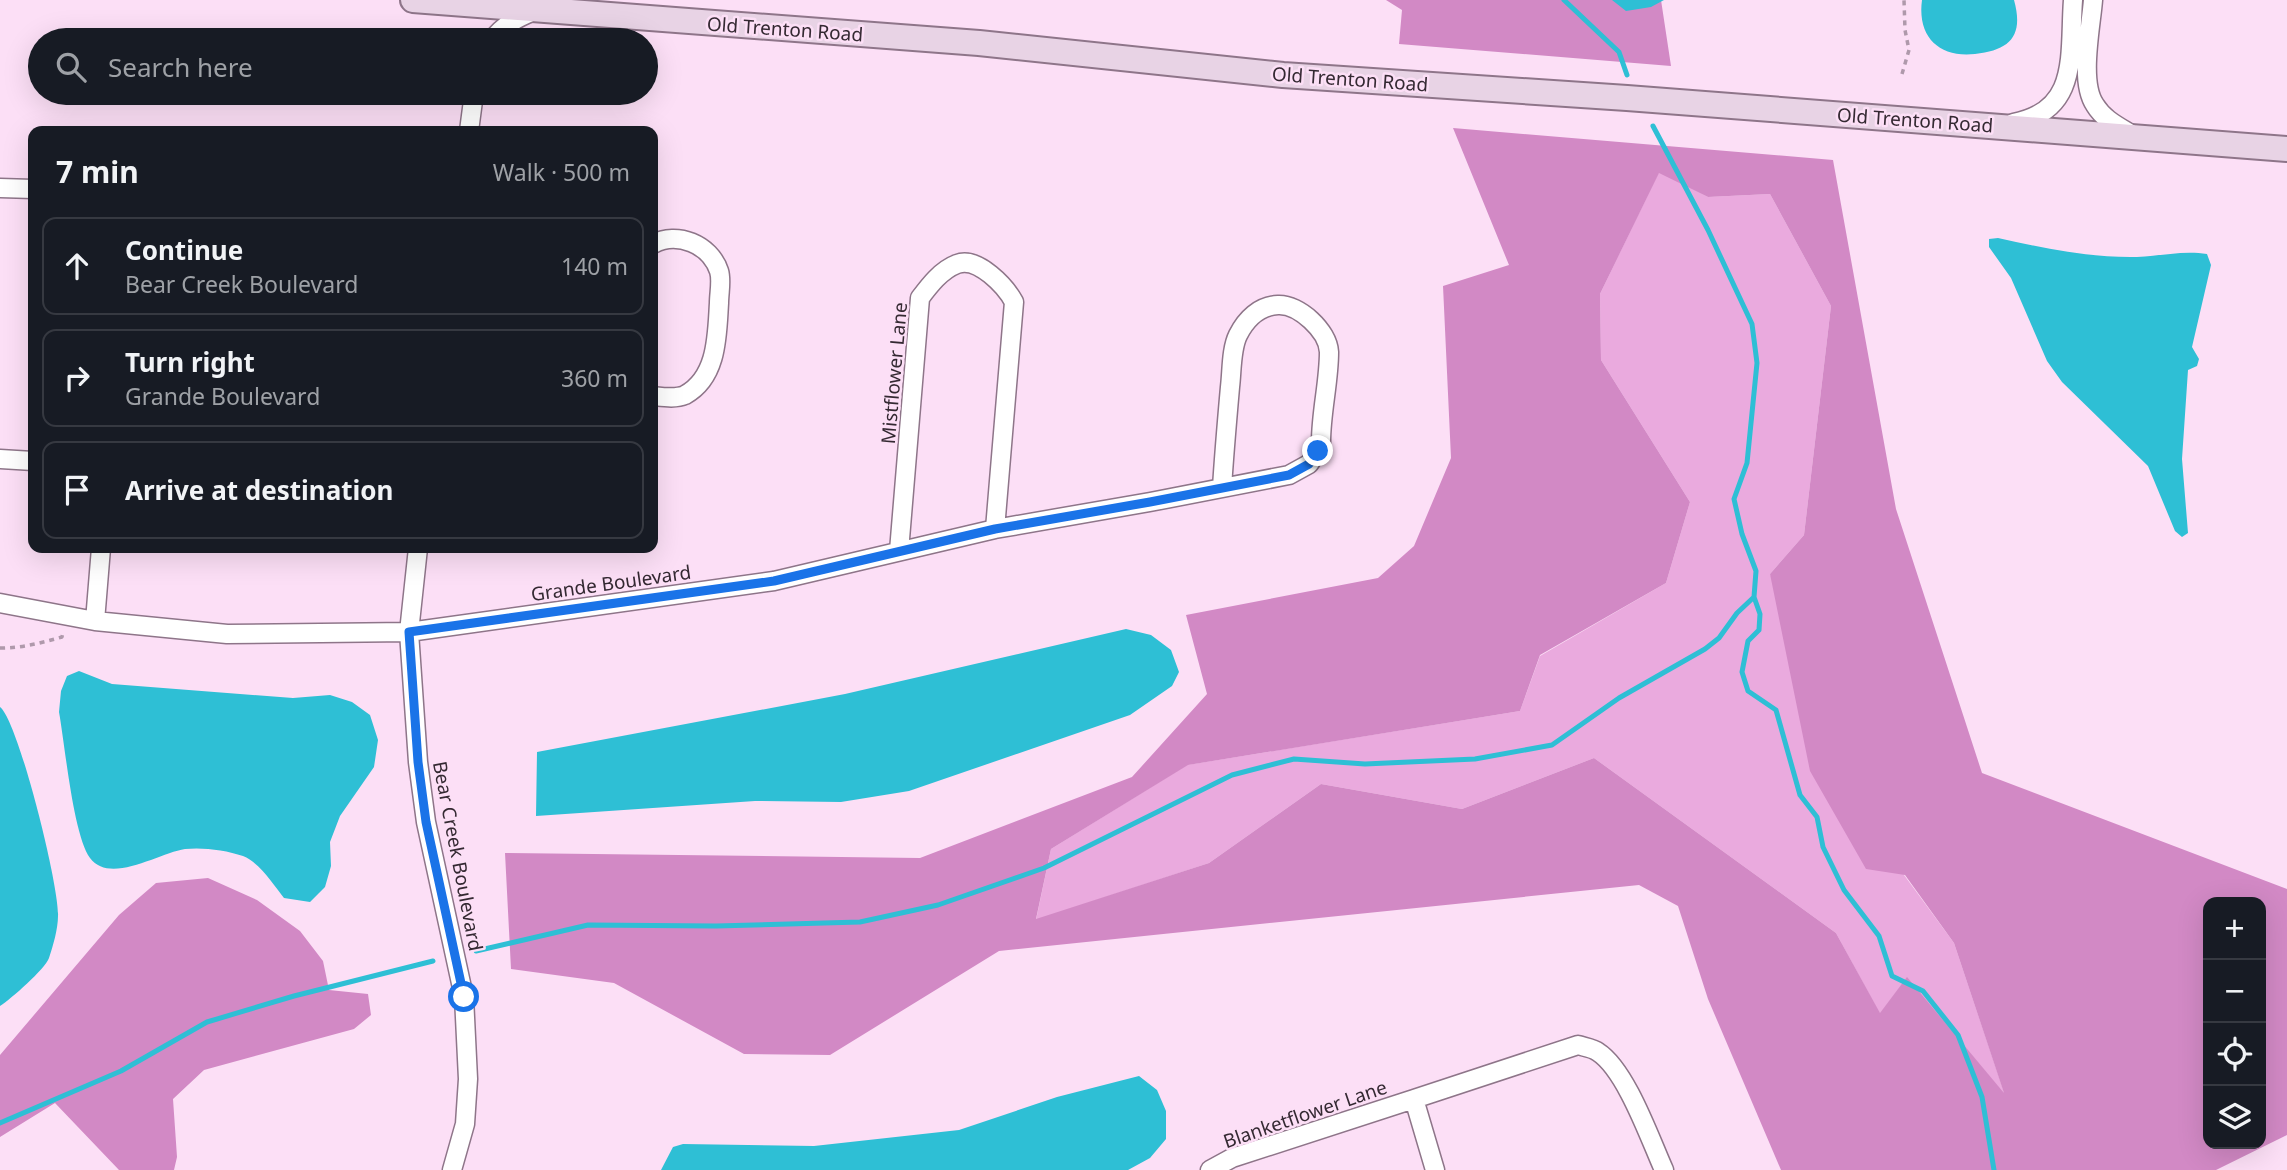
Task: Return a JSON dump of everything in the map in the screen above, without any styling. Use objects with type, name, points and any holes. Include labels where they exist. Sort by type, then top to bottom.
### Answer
[{"type":"main road","name":"Old Trenton Road","points":[[413,0],[979,43],[1283,75],[1627,98],[2287,149]]},
{"type":"street","points":[[1994,126],[2026,120],[2047,110],[2061,95],[2067,79],[2073,0]]},
{"type":"street","points":[[2094,0],[2087,72],[2089,90],[2094,104],[2106,118],[2137,138]]},
{"type":"street","points":[[502,28],[536,10]]},
{"type":"street","points":[[470,126],[472,105]]},
{"type":"street","points":[[0,188],[28,189]]},
{"type":"street","points":[[658,241],[686,240],[702,247],[713,258],[720,272],[717,347],[710,365],[696,386],[683,396],[658,396]]},
{"type":"street","name":"Mistflower Lane","points":[[899,551],[920,298],[933,282],[958,263],[970,263],[993,276],[1007,288],[1014,302],[995,529]]},
{"type":"street","name":"Grande Boulevard","points":[[0,603],[95,621],[227,634],[409,632],[774,581],[995,529],[1222,488],[1289,475],[1309,464],[1321,442],[1329,349],[1310,318],[1283,304],[1270,305],[1258,311],[1248,319],[1237,337],[1232,365],[1222,488]]},
{"type":"street","points":[[0,459],[28,461]]},
{"type":"street","points":[[95,621],[101,553]]},
{"type":"street","name":"Bear Creek Boulevard","points":[[417,553],[409,632],[418,762],[426,822],[464,997],[468,1079],[465,1124],[452,1170]]},
{"type":"street","name":"Blanketflower Lane","points":[[1210,1170],[1232,1158],[1578,1045],[1596,1050],[1622,1078],[1664,1170]]},
{"type":"street","name":"Blanketflower Lane","points":[[1414,1100],[1435,1170]]},
{"type":"path","points":[[1902,74],[1909,50],[1904,0]]},
{"type":"path","points":[[0,648],[20,648],[62,637],[66,616]]},
{"type":"shaded area","points":[[1386,0],[1661,0],[1671,66],[1399,44],[1402,10]]},
{"type":"shaded area","points":[[1453,128],[1833,160],[1896,509],[1982,773],[2287,889],[2287,1135],[2266,1145],[2266,897],[2203,897],[2203,1149],[2259,1149],[2216,1170],[1781,1170],[1708,999],[1678,906],[1639,885],[999,951],[830,1055],[744,1054],[614,983],[511,969],[505,853],[920,858],[1132,777],[1207,694],[1186,615],[1378,578],[1414,546],[1451,458],[1443,286],[1509,265]],"holes":[[[1659,173],[1708,197],[1770,194],[1831,306],[1804,535],[1770,574],[1810,771],[1866,869],[1905,875],[1954,943],[2004,1093],[1907,977],[1880,1013],[1836,933],[1594,758],[1462,809],[1321,784],[1209,863],[1036,919],[1051,849],[1188,765],[1520,711],[1540,655],[1666,583],[1690,502],[1601,360],[1600,294]]]},
{"type":"shaded area","points":[[1659,172],[1708,197],[1770,194],[1831,306],[1804,535],[1770,574],[1904,875],[1954,943],[2005,1095],[1907,978],[1880,1014],[1836,933],[1594,758],[1462,809],[1321,784],[1209,863],[1036,920],[1051,849],[1187,765],[1520,711],[1540,656],[1666,583],[1690,502],[1601,360],[1600,294]]},
{"type":"shaded area","points":[[208,878],[257,900],[300,931],[323,961],[329,990],[368,994],[371,1015],[354,1029],[204,1070],[173,1099],[177,1157],[174,1170],[119,1170],[55,1103],[0,1137],[0,1055],[119,915],[156,883]]},
{"type":"water","points":[[1612,0],[1664,0],[1651,7],[1626,11]]},
{"type":"water","points":[[1922,0],[2014,0],[2017,12],[2015,32],[2005,45],[1997,49],[1975,54],[1951,52],[1933,42],[1927,34],[1921,13]]},
{"type":"water","points":[[1998,238],[2102,256],[2207,254],[2211,265],[2192,347],[2199,359],[2197,366],[2188,370],[2182,459],[2188,533],[2182,537],[2175,531],[2148,466],[2062,382],[2047,361],[2011,278],[1989,247],[1989,239]]},
{"type":"water","points":[[1126,629],[1151,635],[1171,650],[1179,672],[1172,686],[1130,715],[909,791],[841,802],[755,801],[536,816],[537,752],[845,694]]},
{"type":"water","points":[[79,671],[112,684],[293,698],[330,695],[352,702],[370,715],[378,740],[374,767],[340,816],[330,842],[331,866],[325,887],[310,902],[284,898],[266,874],[249,859],[199,848],[185,849],[122,868],[99,866],[90,858],[79,830],[59,712],[61,691],[67,676]]},
{"type":"water","points":[[0,707],[8,719],[27,771],[52,873],[58,916],[55,937],[46,963],[27,984],[0,1006]]},
{"type":"water","points":[[1139,1076],[1157,1090],[1166,1111],[1166,1139],[1150,1158],[1128,1170],[661,1170],[673,1147],[683,1144],[814,1146],[959,1130],[1057,1097]]},
{"type":"waterway","points":[[1564,0],[1619,52],[1627,75]]},
{"type":"waterway","points":[[1653,126],[1708,230],[1752,324],[1757,363],[1747,463],[1734,499],[1742,534],[1756,571],[1754,597],[1760,614],[1759,630],[1748,641],[1742,672],[1748,691],[1776,710],[1800,795],[1817,817],[1823,847],[1844,890],[1879,936],[1892,976],[1923,991],[1958,1035],[1982,1097],[1994,1170]]},
{"type":"waterway","points":[[476,951],[588,925],[716,926],[860,922],[938,905],[1044,868],[1232,775],[1294,759],[1365,764],[1475,759],[1552,745],[1619,698],[1705,649],[1719,638],[1737,613],[1754,597]]},
{"type":"waterway","points":[[0,1123],[121,1071],[207,1022],[294,996],[433,961]]},
{"type":"route","points":[[464,997],[426,822],[418,762],[409,632],[774,581],[995,529],[1289,475],[1309,464],[1318,451]]}]
